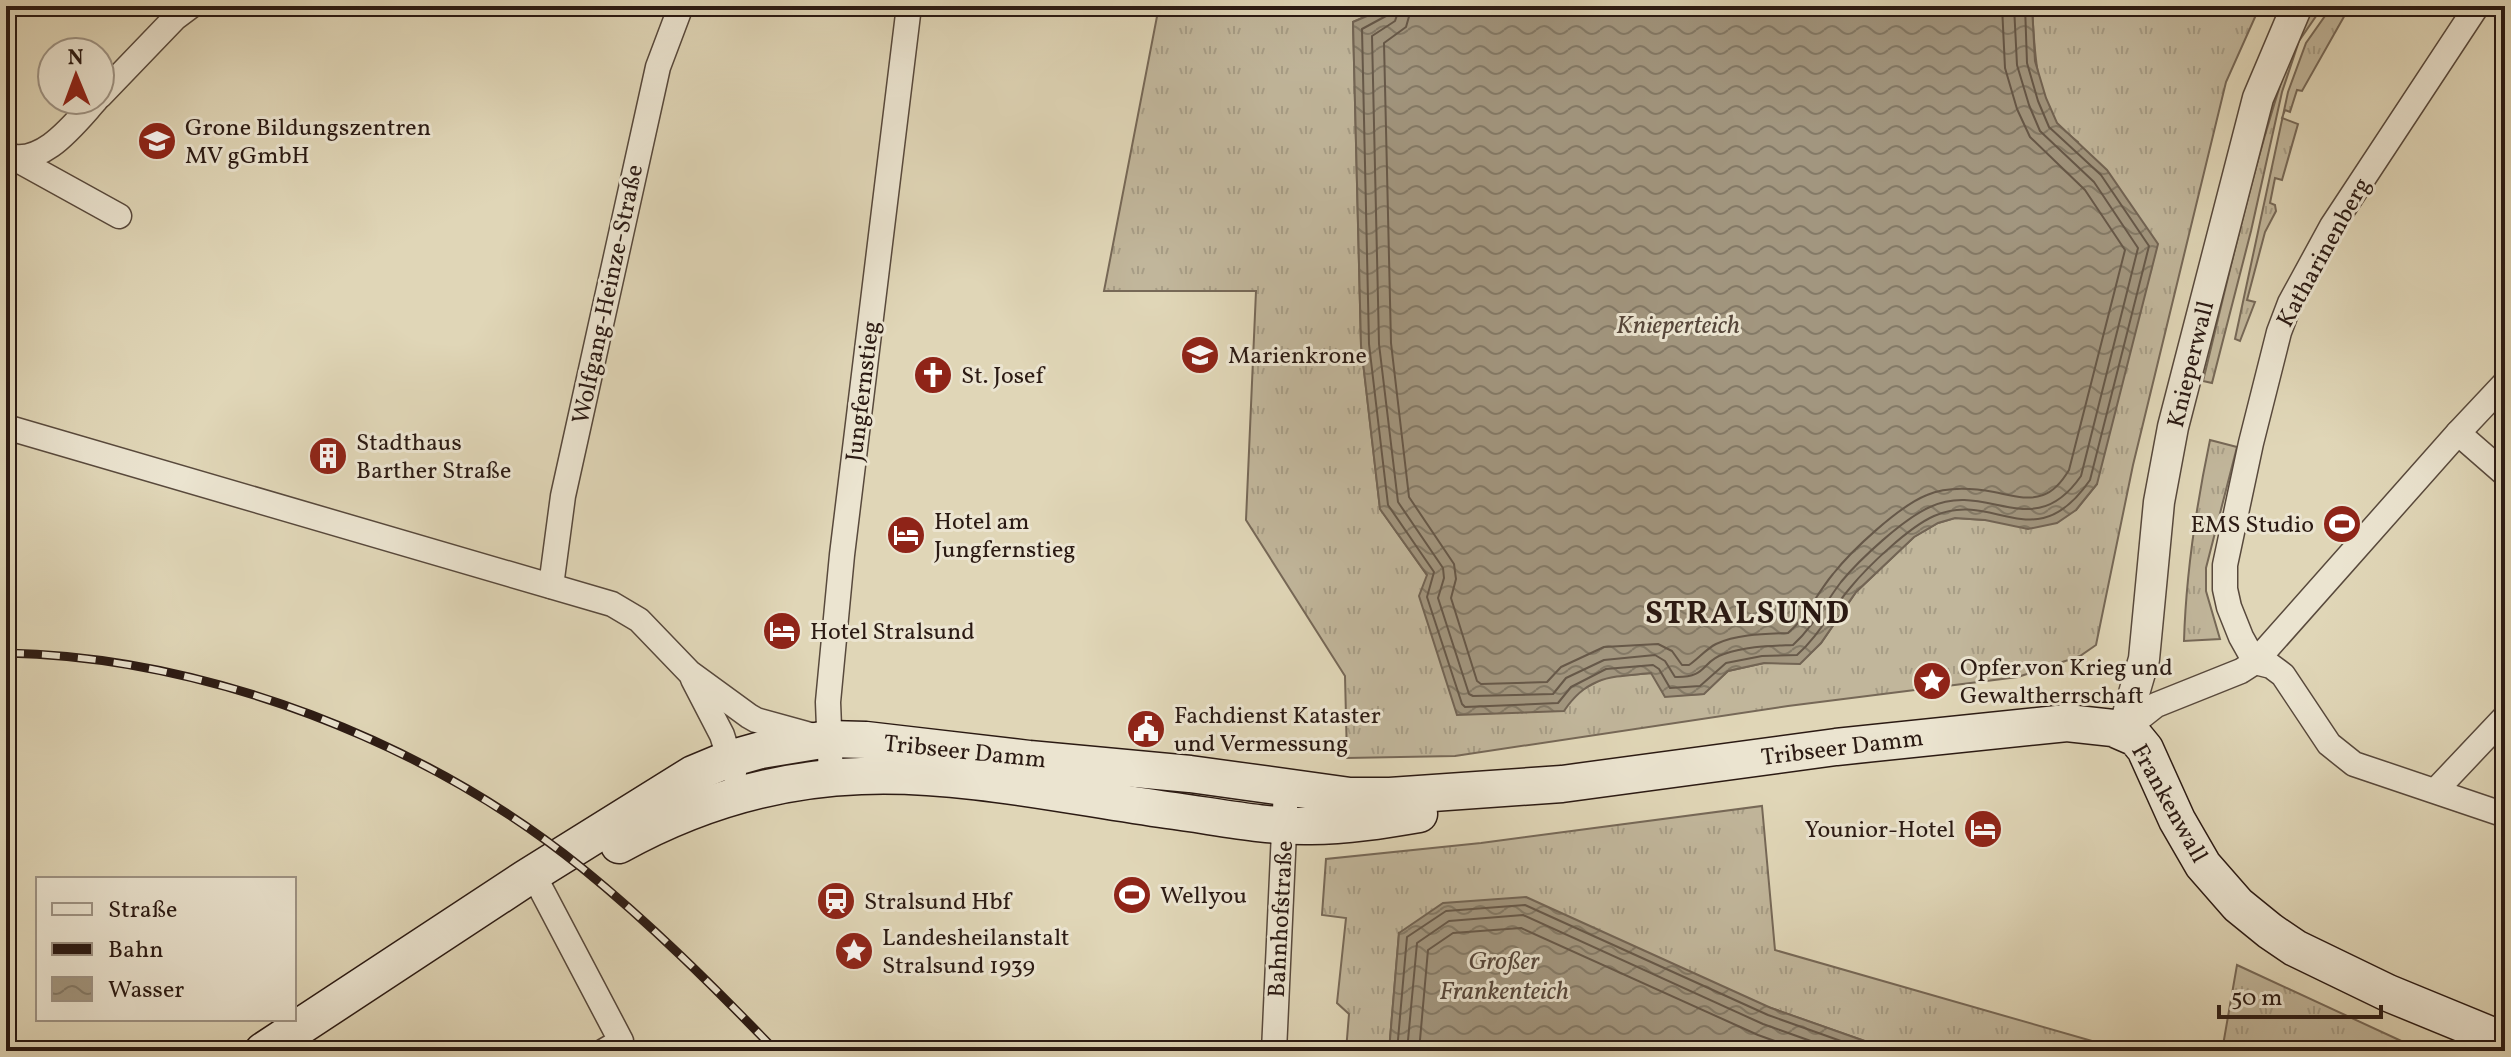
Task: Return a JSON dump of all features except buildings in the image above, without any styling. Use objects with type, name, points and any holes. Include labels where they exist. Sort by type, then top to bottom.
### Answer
[{"type":"main road","name":"Tribseer Damm","points":[[263,1051],[693,774],[761,750],[828,739],[866,740],[1162,771],[1350,796],[1390,796],[1562,784],[1866,743],[2067,723],[2095,724],[2123,731]]},
{"type":"main road","name":"Frankenwall","points":[[2123,731],[2136,738],[2145,749],[2177,820],[2203,865],[2238,905],[2260,923],[2295,948],[2388,993],[2505,1041]]},
{"type":"main road","name":"Tribseer Damm","points":[[422,947],[541,889],[644,831],[681,815],[742,804],[791,783],[885,776],[959,781],[1285,826],[1343,825],[1417,815],[1562,784]]},
{"type":"street","points":[[116,79],[175,18],[191,6]]},
{"type":"street","name":"Wolfgang-Heinze-Straße","points":[[551,586],[563,496],[658,67],[681,6]]},
{"type":"street","name":"Jungfernstieg","points":[[831,778],[828,702],[842,555],[909,6]]},
{"type":"street","name":"Knieperwall","points":[[2123,731],[2144,659],[2159,502],[2173,427],[2258,98],[2297,6]]},
{"type":"street","name":"Katharinenberg","points":[[2255,662],[2229,607],[2225,565],[2279,332],[2290,303],[2332,226],[2477,6]]},
{"type":"street","points":[[10,157],[49,149],[81,116]]},
{"type":"street","points":[[10,157],[119,216]]},
{"type":"street","points":[[2123,731],[2156,705],[2241,671],[2255,662],[2505,383]]},
{"type":"street","points":[[6,427],[612,604],[639,620],[690,673],[756,720],[828,739]]},
{"type":"street","points":[[2458,433],[2505,474]]},
{"type":"street","points":[[2255,662],[2271,666],[2283,675],[2329,744],[2354,764],[2505,815]]},
{"type":"street","points":[[690,673],[722,735],[742,804]]},
{"type":"street","points":[[2436,790],[2505,717]]},
{"type":"street","name":"Bahnhofstraße","points":[[1274,1051],[1286,788]]},
{"type":"street","points":[[541,889],[613,1046]]},
{"type":"green space","points":[[1159,6],[1390,6],[1353,22],[1361,345],[1380,509],[1427,575],[1576,693],[1606,677],[1652,673],[1665,696],[1703,694],[1728,671],[1764,663],[1800,663],[1821,643],[1856,592],[1914,537],[1938,523],[1955,518],[1985,520],[2076,510],[2097,484],[2078,142],[2058,125],[2045,100],[2037,68],[2032,6],[2260,6],[2226,82],[2133,465],[2096,645],[2080,656],[2018,677],[1788,706],[1455,756],[1347,758],[1345,676],[1246,520],[1256,291],[1104,291]]},
{"type":"green space","points":[[2308,6],[2323,6],[2299,41],[2282,92],[2212,383],[2203,381],[2262,145]]},
{"type":"green space","points":[[2332,6],[2350,6],[2302,91],[2297,90],[2290,112],[2285,110],[2283,115],[2306,43]]},
{"type":"green space","points":[[2282,118],[2298,124],[2282,180],[2275,178],[2270,203],[2275,205],[2276,211],[2265,232],[2247,300],[2255,302],[2240,341],[2235,339]]},
{"type":"green space","points":[[2210,440],[2237,447],[2206,568],[2206,591],[2220,639],[2184,641],[2192,540]]},
{"type":"green space","points":[[1762,806],[1775,950],[2127,1051],[1893,1051],[1771,1008],[1399,933],[1389,1051],[1346,1051],[1349,1014],[1337,1003],[1346,918],[1322,915],[1326,859],[1481,843]]},
{"type":"green space","points":[[2237,965],[2423,1051],[2222,1051]]},
{"type":"water","name":"Knieperteich","points":[[1390,6],[2032,6],[2035,61],[2057,123],[2107,170],[2158,244],[2097,484],[2076,510],[2057,523],[2028,529],[1985,520],[1955,518],[1938,523],[1914,537],[1856,592],[1821,643],[1800,664],[1764,663],[1728,671],[1704,694],[1665,697],[1651,673],[1613,677],[1592,684],[1582,690],[1564,711],[1457,715],[1419,596],[1427,575],[1380,509],[1361,345],[1353,22]]},
{"type":"water","name":"Großer Frankenteich","points":[[1526,897],[1771,1008],[1893,1051],[1389,1051],[1399,933],[1443,903]]},
{"type":"railway","points":[[6,653],[82,658],[159,671],[236,690],[311,715],[384,746],[455,782],[521,823],[608,889],[682,956],[776,1051]]},
{"type":"place","name":"Grone Bildungszentren MV gGmbH","points":[[157,141]]},
{"type":"place","name":"Marienkrone","points":[[1200,355]]},
{"type":"place","name":"St. Josef","points":[[933,375]]},
{"type":"place","name":"Stadthaus Barther Straße","points":[[328,456]]},
{"type":"place","name":"EMS Studio","points":[[2342,524]]},
{"type":"place","name":"Hotel am Jungfernstieg","points":[[906,535]]},
{"type":"place","name":"Hotel Stralsund","points":[[782,631]]},
{"type":"place","name":"Opfer von Krieg und Gewaltherrschaft","points":[[1932,681]]},
{"type":"place","name":"Fachdienst Kataster und Vermessung","points":[[1146,729]]},
{"type":"place","name":"Younior-Hotel","points":[[1983,829]]},
{"type":"place","name":"Wellyou","points":[[1132,895]]},
{"type":"place","name":"Stralsund Hbf","points":[[836,901]]},
{"type":"place","name":"Landesheilanstalt Stralsund 1939","points":[[854,951]]},
{"type":"district","name":"STRALSUND","points":[[1748,612]]}]
